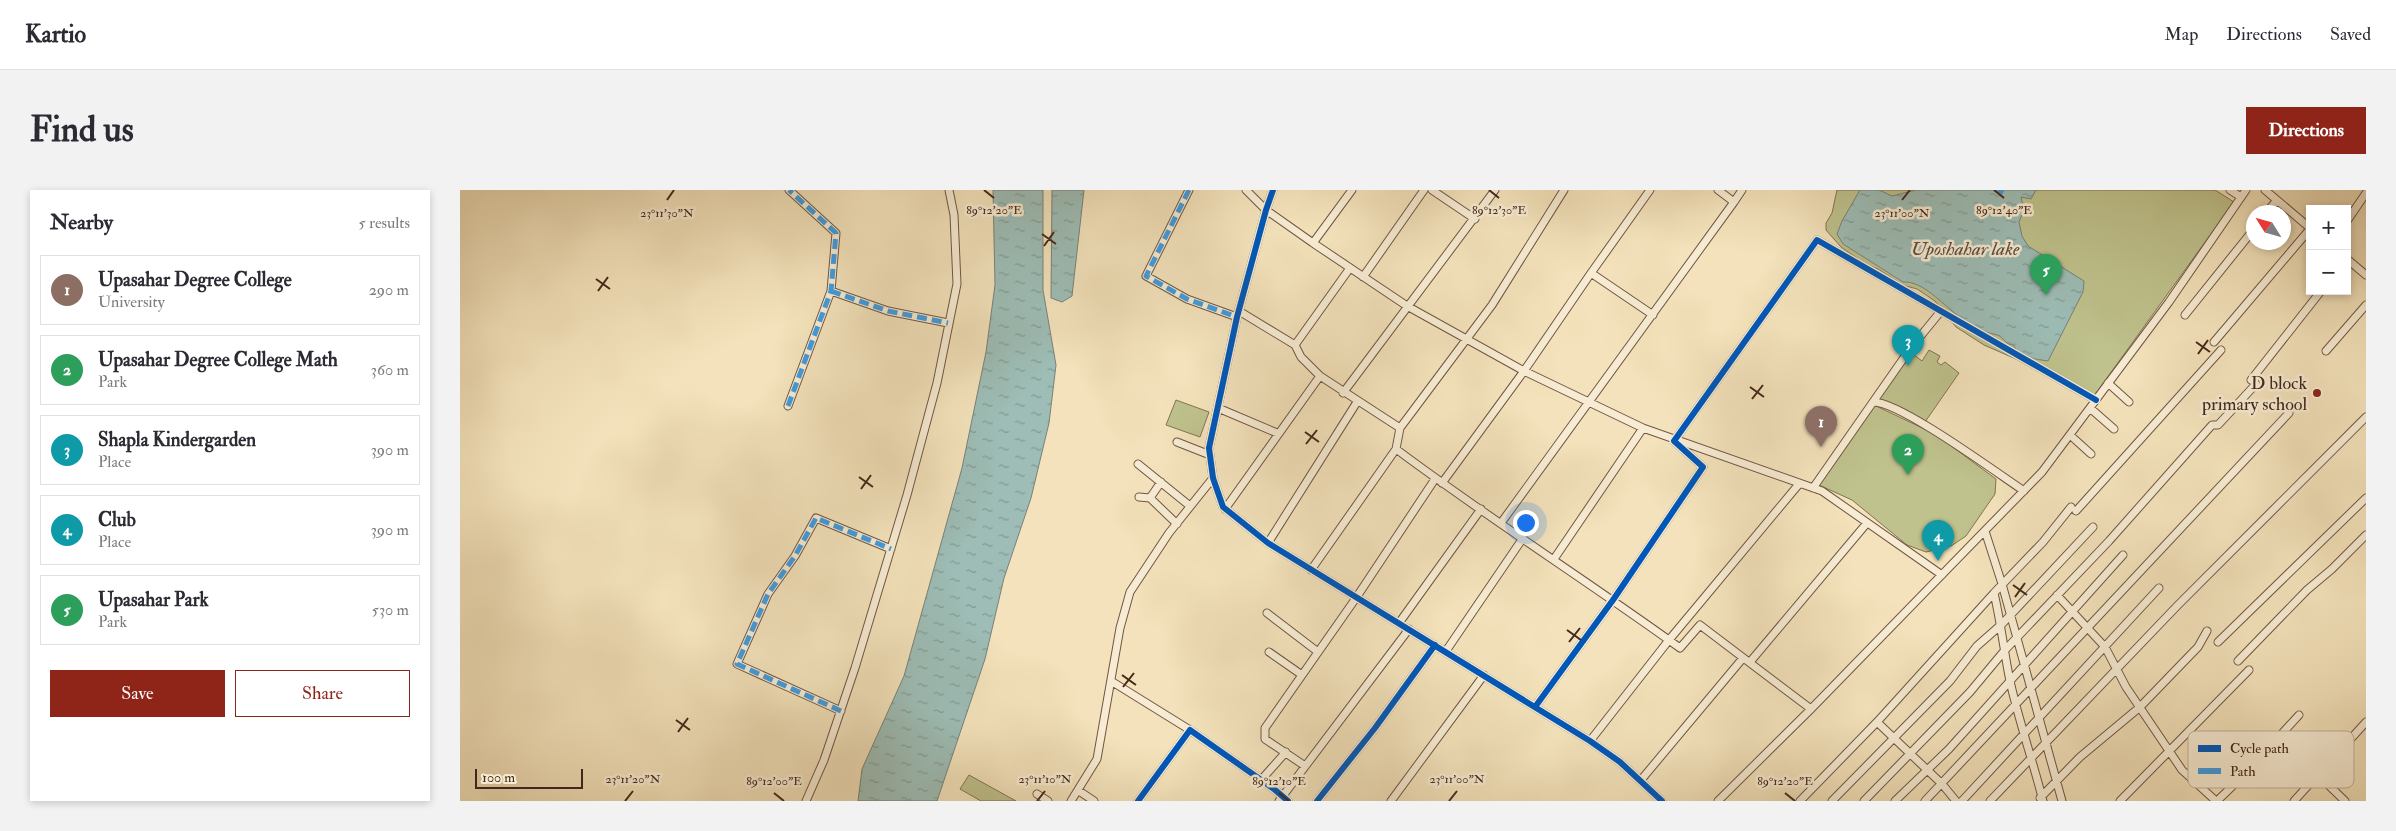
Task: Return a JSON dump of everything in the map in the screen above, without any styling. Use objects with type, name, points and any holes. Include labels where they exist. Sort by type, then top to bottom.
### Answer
[{"type":"street","points":[[788,406],[831,291],[836,232],[789,190]]},
{"type":"street","points":[[806,801],[824,760],[841,711],[891,549],[937,383],[957,284],[954,215],[949,190]]},
{"type":"street","points":[[1189,190],[1146,276],[1188,299],[1238,314],[1295,345],[1301,357],[1320,376],[1343,393],[1400,428]]},
{"type":"street","points":[[1246,190],[1266,210],[1364,278],[1465,340],[1524,371],[1643,428],[1674,441],[1822,491],[1942,575]]},
{"type":"street","points":[[1273,190],[1238,314],[1210,448],[1212,478],[1225,509],[1268,543],[1590,741],[1641,780],[1662,801]]},
{"type":"street","points":[[1313,243],[1352,190]]},
{"type":"street","points":[[1364,278],[1424,190]]},
{"type":"street","points":[[1432,190],[1475,219]]},
{"type":"street","points":[[1343,393],[1495,190]]},
{"type":"street","points":[[1312,570],[1396,449],[1400,428],[1492,305],[1564,190]]},
{"type":"street","points":[[1305,766],[1265,739],[1265,728],[1439,481],[1524,371],[1650,190]]},
{"type":"street","points":[[1718,190],[1734,202]]},
{"type":"street","points":[[1502,523],[1742,190]]},
{"type":"street","points":[[2230,190],[2241,197]]},
{"type":"street","points":[[1718,801],[1811,709],[2042,472],[2169,302],[2246,190]]},
{"type":"street","points":[[2265,190],[2306,225]]},
{"type":"street","points":[[2351,215],[2365,196]]},
{"type":"street","points":[[2273,205],[2277,200]]},
{"type":"street","points":[[2214,342],[2306,233]]},
{"type":"street","points":[[2185,315],[2246,239]]},
{"type":"street","points":[[1674,441],[1817,240],[2096,400]]},
{"type":"street","points":[[2351,262],[2366,275]]},
{"type":"street","points":[[1295,345],[1350,268]]},
{"type":"street","points":[[1591,273],[1653,315]]},
{"type":"street","points":[[831,291],[888,311],[948,323]]},
{"type":"street","points":[[1864,801],[1970,692],[2005,650],[2109,541],[2212,425],[2218,425],[2254,382],[2318,295]]},
{"type":"street","points":[[2326,351],[2366,305]]},
{"type":"street","points":[[1813,488],[1940,311]]},
{"type":"street","points":[[1800,801],[1878,722],[2002,584],[2222,350]]},
{"type":"street","points":[[1225,509],[1277,433],[1320,376]]},
{"type":"street","points":[[2108,383],[2130,402]]},
{"type":"street","points":[[1268,543],[1357,402]]},
{"type":"street","points":[[1873,402],[1881,402],[1914,418],[2024,490]]},
{"type":"street","points":[[1218,408],[1277,433]]},
{"type":"street","points":[[2090,408],[2114,429]]},
{"type":"street","points":[[1925,801],[2289,413]]},
{"type":"street","points":[[1990,801],[2118,668],[2366,417]]},
{"type":"street","points":[[1554,559],[1643,428]]},
{"type":"street","points":[[2070,434],[2091,454]]},
{"type":"street","points":[[1535,707],[1613,600],[1703,467],[1674,441]]},
{"type":"street","points":[[1177,442],[1210,456]]},
{"type":"street","points":[[1396,449],[1439,481],[1680,648],[1700,625],[1811,709]]},
{"type":"street","points":[[1138,464],[1190,506]]},
{"type":"street","points":[[1071,801],[1079,791],[1097,759],[1120,628],[1130,592],[1177,524],[1212,478]]},
{"type":"street","points":[[1150,498],[1161,482]]},
{"type":"street","points":[[1590,741],[1668,640],[1799,484]]},
{"type":"street","points":[[1139,497],[1150,498],[1177,524]]},
{"type":"street","points":[[2218,642],[2366,498]]},
{"type":"street","points":[[1399,624],[1481,509]]},
{"type":"street","points":[[841,711],[737,664],[768,594],[795,556],[816,518],[891,549]]},
{"type":"street","points":[[1641,780],[1867,522]]},
{"type":"street","points":[[1832,801],[1950,681],[1977,646],[2002,624],[2093,527]]},
{"type":"street","points":[[1985,531],[2040,716],[2062,801]]},
{"type":"street","points":[[2238,661],[2307,590],[2332,569],[2366,535]]},
{"type":"street","points":[[1446,651],[1523,538]]},
{"type":"street","points":[[1895,801],[1949,749],[2123,555]]},
{"type":"street","points":[[1962,801],[2159,588]]},
{"type":"street","points":[[1994,593],[2002,624],[2010,681],[2041,799]]},
{"type":"street","points":[[2057,595],[2105,647],[2140,707],[2182,770],[2188,775]]},
{"type":"street","points":[[1267,614],[1318,652]]},
{"type":"street","points":[[1111,681],[1190,730],[1261,780],[1283,799],[1305,766],[1409,629]]},
{"type":"street","points":[[2041,799],[2080,757],[2140,707],[2198,647],[2206,631]]},
{"type":"street","points":[[1317,801],[1375,728],[1435,645]]},
{"type":"street","points":[[1268,652],[1302,674]]},
{"type":"street","points":[[2189,731],[2249,670]]},
{"type":"street","points":[[1391,801],[1484,675]]},
{"type":"street","points":[[2284,731],[2299,714]]},
{"type":"street","points":[[1878,722],[1942,784],[1956,801]]},
{"type":"street","points":[[2354,735],[2366,722]]},
{"type":"street","points":[[1138,801],[1177,751],[1190,730]]},
{"type":"street","points":[[2120,801],[2188,732]]},
{"type":"street","points":[[1261,780],[1286,752]]},
{"type":"street","points":[[2202,788],[2216,801],[2230,788]]},
{"type":"street","points":[[2294,801],[2306,788]]},
{"type":"street","points":[[2332,788],[2345,801]]},
{"type":"street","points":[[1079,791],[1094,801]]},
{"type":"street","points":[[1037,794],[1048,801]]},
{"type":"green space","points":[[1837,190],[2215,190],[2234,202],[2091,400],[2016,359],[1984,345],[1956,327],[1935,301],[1917,289],[1903,285],[1878,269],[1867,265],[1841,247],[1826,230],[1826,223],[1832,213]]},
{"type":"green space","points":[[1929,350],[1940,356],[1937,362],[1941,365],[1945,362],[1959,373],[1925,422],[1879,398],[1910,352],[1922,361]]},
{"type":"green space","points":[[1176,400],[1209,412],[1200,437],[1166,425]]},
{"type":"green space","points":[[1874,405],[1935,434],[1996,479],[1995,494],[1966,536],[1951,546],[1926,552],[1907,545],[1852,500],[1819,485]]},
{"type":"green space","points":[[969,775],[1016,801],[981,801],[960,789]]},
{"type":"water","points":[[993,190],[1043,190],[1043,290],[1056,365],[1049,423],[1031,498],[1004,578],[985,659],[937,801],[858,801],[862,769],[904,676],[962,468],[986,352],[995,285]]},
{"type":"water","points":[[1052,190],[1084,190],[1072,296],[1062,302],[1051,298]]},
{"type":"water","name":"Uposhahar lake","points":[[1860,190],[1879,190],[1892,196],[1916,190],[2036,190],[2031,199],[2021,197],[2024,210],[2019,222],[2022,236],[2028,246],[2084,281],[2083,292],[2048,361],[2020,353],[2013,345],[2008,344],[1999,336],[1981,330],[1965,321],[1925,289],[1918,285],[1903,282],[1843,244],[1837,234],[1842,221]]},
{"type":"marked path","points":[[788,406],[831,291],[836,233],[789,190]]},
{"type":"marked path","points":[[1189,190],[1146,276],[1187,299],[1237,317]]},
{"type":"marked path","points":[[1998,190],[2003,193]]},
{"type":"marked path","points":[[831,291],[888,311],[948,323]]},
{"type":"marked path","points":[[841,711],[737,664],[768,594],[795,556],[816,518],[891,549]]},
{"type":"cycle path","points":[[1273,190],[1237,317],[1209,448],[1213,478],[1223,507],[1268,543],[1590,741],[1620,762],[1662,801]]},
{"type":"cycle path","points":[[1535,707],[1613,600],[1703,467],[1674,441],[1817,240],[2096,400]]},
{"type":"cycle path","points":[[1317,801],[1375,728],[1435,645]]},
{"type":"cycle path","points":[[1138,801],[1190,730],[1274,789],[1288,801]]},
{"type":"place","name":"Upasahar Park","points":[[2046,295]]},
{"type":"place","name":"Shapla Kindergarden","points":[[1908,366]]},
{"type":"place","name":"D block primary school","points":[[2317,393]]},
{"type":"place","name":"Upasahar Degree College","points":[[1821,447]]},
{"type":"place","name":"Upasahar Degree College Math","points":[[1908,475]]},
{"type":"place","name":"Club","points":[[1938,561]]}]
